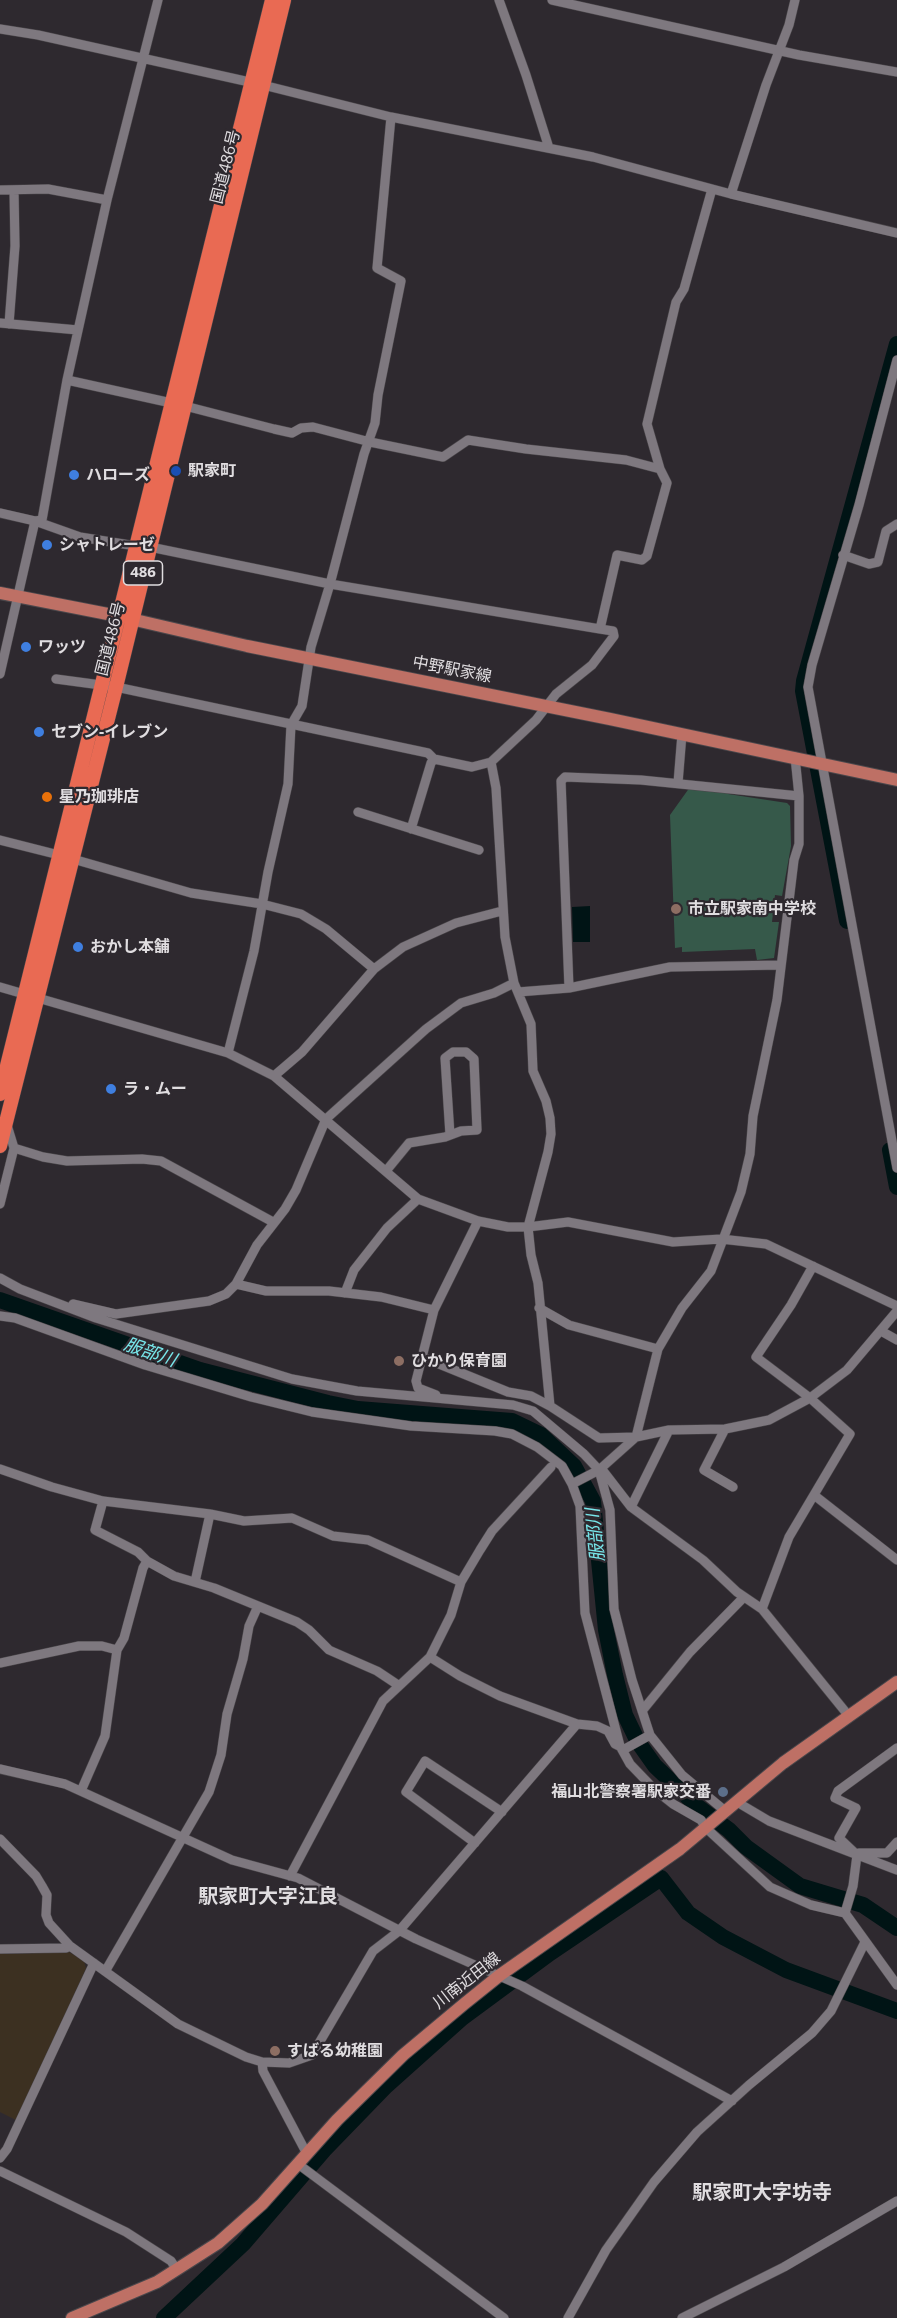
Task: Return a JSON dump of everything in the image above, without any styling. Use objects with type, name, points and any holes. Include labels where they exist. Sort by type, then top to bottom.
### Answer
[{"type":"highway","name":"国道486号","points":[[109,686],[118,616],[143,547],[179,405],[257,84],[272,0]]},
{"type":"highway","name":"国道486号","points":[[257,84],[284,0]]},
{"type":"highway","name":"国道486号","points":[[0,1094],[30,995],[109,686],[133,619],[143,547]]},
{"type":"highway","name":"国道486号","points":[[7,1147],[6,1122],[30,995]]},
{"type":"main road","name":"中野駅家線","points":[[0,593],[897,780]]},
{"type":"main road","name":"川南近田線","points":[[72,2318],[157,2282],[218,2243],[262,2204],[403,2055],[500,1975],[680,1849],[783,1762],[897,1682]]},
{"type":"street","points":[[35,521],[42,520],[67,380],[107,200],[158,0]]},
{"type":"street","points":[[499,0],[549,148]]},
{"type":"street","points":[[552,0],[779,51],[897,72]]},
{"type":"street","points":[[731,194],[789,25],[795,0]]},
{"type":"street","points":[[0,29],[257,84],[391,117],[549,148],[897,233]]},
{"type":"street","points":[[228,1053],[254,951],[268,872],[288,784],[291,725],[302,706],[308,658],[364,454],[375,423],[378,395],[401,281],[377,268],[391,117]]},
{"type":"street","points":[[0,190],[48,189],[107,200]]},
{"type":"street","points":[[600,629],[617,555],[642,560],[647,556],[667,483],[660,469],[647,424],[676,302],[684,289],[712,189]]},
{"type":"street","points":[[14,190],[15,246],[4,323],[78,330]]},
{"type":"street","points":[[897,360],[859,505],[812,665],[808,687],[818,763],[897,1168]]},
{"type":"street","points":[[67,380],[291,433],[301,428],[313,427],[443,457],[468,440],[526,449],[626,459],[660,469]]},
{"type":"street","points":[[0,513],[35,521],[80,537],[143,547],[330,584],[600,629],[613,632],[614,636],[592,665],[556,694],[536,720],[490,762],[472,767],[434,759],[428,753],[109,686],[56,679]]},
{"type":"street","points":[[0,674],[35,521]]},
{"type":"street","points":[[843,555],[869,564],[878,562],[886,531],[897,524]]},
{"type":"street","points":[[678,783],[682,734]]},
{"type":"street","points":[[572,1485],[596,1471],[636,1437],[658,1349],[682,1308],[711,1271],[721,1239],[741,1192],[750,1154],[753,1116],[770,1038],[794,860],[800,844],[795,758]]},
{"type":"street","points":[[411,829],[430,764],[434,759]]},
{"type":"street","points":[[490,762],[496,788],[502,911],[516,988],[531,1024],[533,1071],[546,1101],[551,1134],[528,1227],[531,1255],[538,1283],[550,1406]]},
{"type":"street","points":[[569,988],[561,781],[565,777],[678,783],[799,796]]},
{"type":"street","points":[[358,812],[479,850]]},
{"type":"street","points":[[0,840],[191,893],[262,904],[301,914],[326,929],[374,969]]},
{"type":"street","points":[[274,1076],[302,1052],[374,969],[403,947],[456,923],[502,911]]},
{"type":"street","points":[[60,1305],[62,1302],[116,1314],[209,1301],[226,1294],[236,1284],[257,1245],[285,1209],[296,1190],[326,1119],[426,1029],[461,1003],[516,988],[569,988],[670,967],[781,965]]},
{"type":"street","points":[[0,987],[228,1053],[274,1076],[418,1198],[478,1221],[508,1227],[568,1222],[673,1242],[721,1239],[766,1244],[897,1306]]},
{"type":"street","points":[[386,1171],[409,1143],[450,1135],[462,1131],[477,1130],[474,1059],[466,1052],[453,1052],[445,1058],[450,1135]]},
{"type":"street","points":[[0,1204],[7,1147],[67,1161],[142,1159],[160,1161],[273,1222]]},
{"type":"street","points":[[345,1293],[354,1270],[387,1228],[418,1198]]},
{"type":"street","points":[[445,1399],[418,1388],[416,1381],[434,1310],[478,1221]]},
{"type":"street","points":[[762,1610],[789,1537],[850,1434],[810,1398],[756,1357],[791,1305],[813,1266]]},
{"type":"street","points":[[0,1278],[20,1289],[60,1305],[292,1379],[357,1391],[513,1405],[533,1411],[584,1455],[596,1471],[610,1510],[614,1609],[649,1735],[682,1775],[723,1811]]},
{"type":"street","points":[[236,1284],[266,1291],[345,1293],[381,1297],[434,1310]]},
{"type":"street","points":[[539,1308],[569,1325],[658,1349]]},
{"type":"street","points":[[422,1357],[508,1392],[531,1396],[599,1438],[636,1437],[669,1430],[725,1430],[769,1420],[810,1398],[847,1370],[897,1311]]},
{"type":"street","points":[[0,1316],[15,1318],[145,1365],[251,1397],[312,1412],[399,1425],[495,1431],[512,1434],[537,1447],[562,1466],[580,1506],[585,1613],[630,1764],[654,1789],[708,1826],[770,1887],[811,1905],[845,1912],[897,1985]]},
{"type":"street","points":[[881,1331],[897,1340]]},
{"type":"street","points":[[631,1507],[669,1430]]},
{"type":"street","points":[[725,1430],[704,1470],[733,1487]]},
{"type":"street","points":[[537,1447],[551,1467],[558,1470],[572,1485]]},
{"type":"street","points":[[290,1876],[372,1718],[383,1701],[398,1685],[430,1657],[451,1615],[461,1582],[492,1531],[551,1467]]},
{"type":"street","points":[[0,1469],[103,1501],[210,1514],[244,1521],[292,1518],[333,1536],[368,1540],[461,1582]]},
{"type":"street","points":[[596,1471],[604,1472],[631,1507],[703,1560],[762,1610],[848,1715]]},
{"type":"street","points":[[814,1495],[897,1560]]},
{"type":"street","points":[[103,1501],[95,1530],[138,1552],[147,1561],[174,1575],[297,1622],[309,1630],[329,1650],[377,1671],[398,1685]]},
{"type":"street","points":[[195,1582],[210,1514]]},
{"type":"street","points":[[81,1791],[105,1736],[117,1650],[124,1638],[143,1568],[147,1561]]},
{"type":"street","points":[[642,1711],[690,1652],[744,1597]]},
{"type":"street","points":[[106,1970],[209,1792],[218,1764],[227,1714],[243,1659],[249,1626],[258,1606]]},
{"type":"street","points":[[0,1663],[79,1646],[102,1646],[117,1650]]},
{"type":"street","points":[[430,1657],[459,1676],[500,1696],[577,1725],[597,1726],[608,1731],[615,1744],[624,1748]]},
{"type":"street","points":[[0,1839],[36,1876],[47,1895],[46,1915],[49,1923],[70,1946],[178,2024],[246,2057],[262,2062],[289,2063],[312,2055],[373,1951],[399,1931],[577,1725]]},
{"type":"street","points":[[624,1748],[649,1735]]},
{"type":"street","points":[[897,1749],[838,1791],[835,1798],[856,1808],[839,1838],[857,1854],[887,1853],[897,1842]]},
{"type":"street","points":[[475,1843],[406,1792],[426,1761],[502,1812]]},
{"type":"street","points":[[0,1769],[65,1784],[232,1860],[298,1878],[399,1931],[500,1975],[732,2101]]},
{"type":"street","points":[[738,1799],[742,1805],[769,1821],[897,1870]]},
{"type":"street","points":[[845,1912],[853,1886],[857,1854]]},
{"type":"street","points":[[568,2318],[606,2250],[654,2182],[697,2132],[813,2033],[831,2011],[865,1942]]},
{"type":"street","points":[[0,1949],[66,1948],[70,1946]]},
{"type":"street","points":[[0,2158],[8,2149],[94,1963]]},
{"type":"street","points":[[262,2062],[263,2071],[307,2154]]},
{"type":"street","points":[[298,2164],[504,2318]]},
{"type":"street","points":[[0,2171],[126,2232],[171,2261],[177,2270]]},
{"type":"street","points":[[682,2318],[784,2267],[897,2201]]},
{"type":"shaded area","points":[[590,906],[590,942],[573,942],[572,907]]},
{"type":"shaded area","points":[[69,1952],[84,1961],[86,1968],[18,2121],[0,2112],[0,1954]]},
{"type":"green space","points":[[690,787],[727,789],[728,794],[787,803],[790,806],[791,846],[782,896],[775,895],[772,922],[779,922],[774,958],[757,960],[755,949],[682,952],[682,947],[675,948],[670,815]]},
{"type":"waterway","points":[[847,921],[803,691],[897,344]]},
{"type":"waterway","points":[[890,1150],[897,1187]]},
{"type":"waterway","name":"服部川","points":[[0,1300],[200,1370],[328,1403],[358,1409],[512,1421],[541,1435],[574,1466],[593,1501],[606,1630],[615,1675],[625,1715],[638,1742],[655,1766],[698,1807],[729,1830],[746,1847],[800,1886],[863,1905],[897,1928]]},
{"type":"waterway","points":[[164,2318],[243,2244],[324,2150],[386,2086],[462,2018],[550,1953],[661,1878],[688,1913],[723,1937],[786,1970],[897,2011]]},
{"type":"place","name":"駅家町","points":[[176,471]]},
{"type":"place","name":"ハローズ","points":[[74,475]]},
{"type":"place","name":"シャトレーゼ","points":[[47,545]]},
{"type":"place","name":"ワッツ","points":[[26,647]]},
{"type":"place","name":"セブン-イレブン","points":[[39,732]]},
{"type":"place","name":"星乃珈琲店","points":[[47,797]]},
{"type":"place","name":"市立駅家南中学校","points":[[676,909]]},
{"type":"place","name":"おかし本舗","points":[[78,947]]},
{"type":"place","name":"ラ・ムー","points":[[111,1089]]},
{"type":"place","name":"ひかり保育園","points":[[399,1361]]},
{"type":"place","name":"福山北警察署駅家交番","points":[[723,1792]]},
{"type":"place","name":"すばる幼稚園","points":[[275,2051]]},
{"type":"district","name":"駅家町大字江良","points":[[268,1897]]},
{"type":"district","name":"駅家町大字坊寺","points":[[762,2193]]}]
